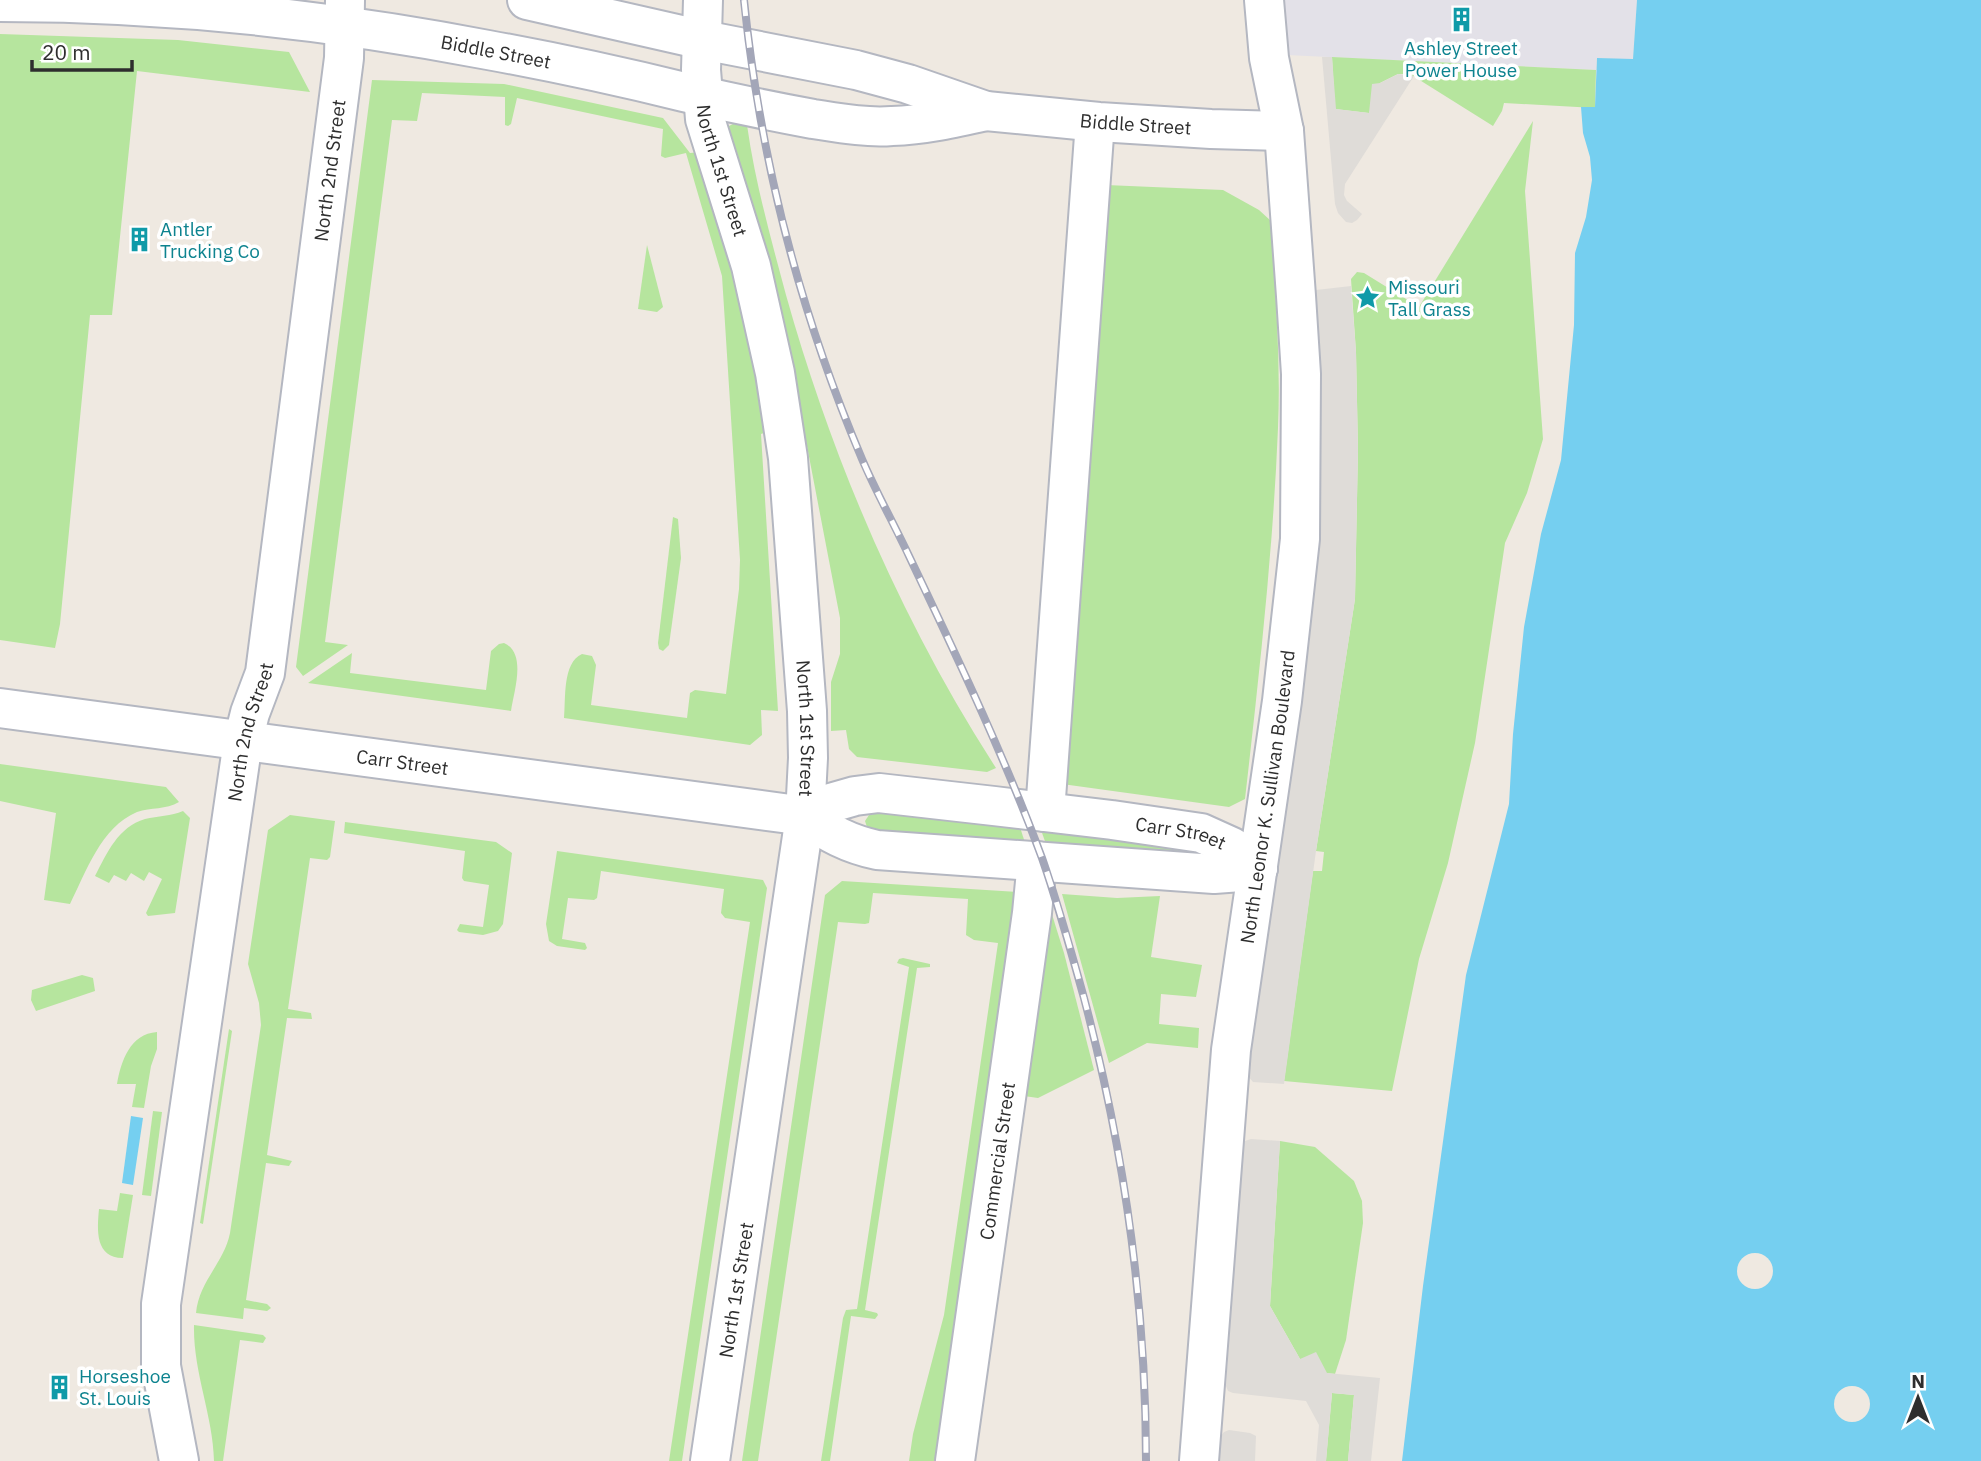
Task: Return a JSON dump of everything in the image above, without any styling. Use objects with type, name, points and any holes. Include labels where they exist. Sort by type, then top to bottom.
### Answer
[{"type":"street","name":"Biddle Street","points":[[527,0],[703,40],[856,70],[908,84],[986,111],[1211,130],[1284,131]]},
{"type":"street","name":"North 1st Street","points":[[703,0],[702,96],[705,119],[751,266],[775,373],[788,458],[807,711],[808,758],[805,816],[710,1461]]},
{"type":"street","name":"North Leonor K. Sullivan Boulevard","points":[[1199,1461],[1231,1050],[1293,615],[1300,539],[1301,374],[1284,131],[1269,58],[1264,0]]},
{"type":"street","name":"Biddle Street","points":[[0,2],[345,13],[514,55],[758,109],[834,122],[891,127],[986,111]]},
{"type":"street","name":"North 2nd Street","points":[[179,1461],[161,1366],[161,1304],[243,741],[265,673],[344,58],[345,13]]},
{"type":"street","points":[[1045,812],[1095,122]]},
{"type":"street","name":"Carr Street","points":[[0,708],[805,816],[829,834],[854,845],[877,850],[1214,874],[1241,872],[1258,867]]},
{"type":"street","name":"Carr Street","points":[[805,816],[827,804],[879,793],[1045,812],[1201,834],[1232,847],[1258,867]]},
{"type":"street","name":"Commercial Street","points":[[955,1461],[1037,861]]},
{"type":"shaded area","points":[[1282,0],[1637,0],[1633,60],[1597,58],[1596,70],[1287,55]]},
{"type":"shaded area","points":[[1322,57],[1332,57],[1336,109],[1369,113],[1372,84],[1398,74],[1414,76],[1345,184],[1344,195],[1347,201],[1362,214],[1352,223],[1346,222],[1338,213],[1335,204]]},
{"type":"shaded area","points":[[1351,286],[1356,352],[1358,450],[1355,599],[1284,1084],[1253,1082],[1247,1075],[1263,936],[1316,576],[1321,468],[1320,397],[1313,293],[1316,290]]},
{"type":"shaded area","points":[[1251,1139],[1280,1141],[1270,1306],[1300,1359],[1316,1352],[1327,1373],[1380,1378],[1371,1461],[1348,1461],[1354,1395],[1332,1393],[1326,1461],[1316,1461],[1319,1425],[1306,1401],[1233,1393],[1228,1391],[1226,1386],[1242,1144]]},
{"type":"shaded area","points":[[1229,1430],[1256,1436],[1255,1461],[1219,1461],[1221,1436]]},
{"type":"green space","points":[[0,34],[178,40],[289,52],[310,92],[137,71],[112,315],[90,315],[60,624],[55,648],[0,640]]},
{"type":"green space","points":[[1332,57],[1596,70],[1595,108],[1504,103],[1493,126],[1410,74],[1398,74],[1380,83],[1369,113],[1335,109]]},
{"type":"green space","points":[[372,80],[504,84],[663,118],[690,153],[701,152],[736,277],[770,431],[761,434],[778,711],[761,710],[762,735],[750,745],[564,718],[568,673],[571,665],[582,654],[592,656],[596,665],[591,705],[687,718],[690,693],[695,690],[726,694],[740,560],[722,276],[686,153],[665,158],[661,156],[663,129],[517,98],[511,124],[508,126],[505,125],[505,97],[422,93],[417,121],[392,120],[325,642],[348,645],[303,676],[296,667]]},
{"type":"green space","points":[[1533,121],[1525,191],[1543,439],[1527,493],[1505,543],[1475,743],[1448,863],[1419,959],[1392,1091],[1284,1081],[1313,871],[1322,871],[1324,852],[1316,851],[1355,599],[1358,450],[1351,279],[1357,272],[1364,273],[1419,307]]},
{"type":"green space","points":[[733,124],[747,125],[759,189],[786,295],[825,419],[848,480],[873,539],[930,656],[996,768],[987,772],[857,757],[849,749],[846,730],[831,731],[831,682],[840,654],[840,618],[797,394],[727,127]]},
{"type":"green space","points":[[1106,185],[1223,190],[1259,210],[1271,221],[1279,376],[1273,521],[1245,799],[1229,807],[1062,784]]},
{"type":"green space","points":[[647,245],[663,307],[657,312],[638,309]]},
{"type":"green space","points":[[673,517],[678,519],[681,558],[669,645],[663,651],[659,649],[658,643]]},
{"type":"green space","points":[[504,643],[511,648],[517,664],[511,711],[308,683],[352,653],[350,673],[486,690],[491,651]]},
{"type":"green space","points":[[0,764],[166,787],[179,802],[137,812],[124,819],[104,839],[70,904],[44,900],[56,813],[0,801]]},
{"type":"green space","points":[[183,811],[190,818],[175,913],[148,916],[146,913],[162,879],[149,872],[144,881],[131,873],[126,881],[114,875],[109,883],[95,876],[114,842],[127,828],[145,819]]},
{"type":"green space","points":[[883,812],[1020,827],[1026,846],[868,830],[865,821],[869,815]]},
{"type":"green space","points":[[290,815],[335,821],[330,857],[327,860],[310,858],[288,1009],[311,1013],[312,1019],[287,1018],[267,1155],[292,1161],[289,1166],[266,1163],[246,1300],[267,1304],[271,1308],[267,1311],[244,1308],[243,1319],[196,1313],[202,1291],[223,1254],[230,1233],[261,1025],[259,1003],[248,964],[268,830]]},
{"type":"green space","points":[[345,822],[496,842],[512,853],[503,924],[498,931],[483,935],[457,930],[460,924],[483,927],[489,885],[464,881],[465,851],[344,833]]},
{"type":"green space","points":[[1041,830],[1192,849],[1194,854],[1047,847]]},
{"type":"green space","points":[[557,851],[763,880],[767,888],[682,1461],[669,1461],[750,922],[725,918],[721,913],[724,889],[601,871],[597,898],[568,898],[562,939],[585,943],[587,948],[585,950],[557,946],[549,941],[546,924]]},
{"type":"green space","points":[[842,881],[1019,892],[941,1461],[909,1461],[913,1434],[944,1315],[998,943],[974,940],[966,935],[968,899],[873,893],[869,923],[838,922],[758,1461],[742,1461],[825,895]]},
{"type":"green space","points":[[1045,892],[1064,953],[1094,1070],[1038,1098],[1024,1096]]},
{"type":"green space","points":[[1062,894],[1117,898],[1160,896],[1151,957],[1202,965],[1196,997],[1161,994],[1159,1024],[1199,1028],[1198,1048],[1147,1043],[1109,1063]]},
{"type":"green space","points":[[903,958],[930,964],[930,967],[917,968],[865,1310],[878,1315],[875,1319],[851,1316],[830,1461],[821,1461],[843,1318],[846,1310],[857,1309],[909,967],[897,963]]},
{"type":"green space","points":[[82,975],[93,978],[95,991],[36,1011],[31,1000],[32,990]]},
{"type":"green space","points":[[229,1029],[232,1031],[203,1224],[200,1223]]},
{"type":"green space","points":[[157,1032],[157,1049],[151,1066],[144,1108],[132,1107],[136,1084],[117,1084],[121,1066],[134,1043]]},
{"type":"green space","points":[[153,1111],[162,1112],[151,1196],[142,1195]]},
{"type":"green space","points":[[1280,1141],[1315,1147],[1354,1181],[1362,1201],[1363,1223],[1346,1340],[1335,1374],[1326,1373],[1300,1359],[1270,1306]]},
{"type":"green space","points":[[120,1193],[133,1195],[123,1258],[107,1253],[98,1234],[99,1209],[117,1211]]},
{"type":"green space","points":[[194,1325],[263,1335],[266,1338],[263,1343],[240,1340],[223,1461],[214,1461],[197,1360]]},
{"type":"green space","points":[[1332,1393],[1354,1395],[1348,1461],[1326,1461]]},
{"type":"water","points":[[1637,0],[1981,0],[1981,1461],[1402,1461],[1466,975],[1509,804],[1524,627],[1541,534],[1561,460],[1574,325],[1575,253],[1586,217],[1592,180],[1581,107],[1595,107],[1597,58],[1633,59]]},
{"type":"water","points":[[131,1116],[143,1118],[133,1185],[122,1183]]},
{"type":"pier","points":[[1755,1253],[1768,1258],[1773,1271],[1768,1284],[1755,1289],[1742,1284],[1737,1271],[1742,1258]]},
{"type":"pier","points":[[1852,1386],[1865,1391],[1870,1404],[1865,1417],[1852,1422],[1839,1417],[1834,1404],[1839,1391]]},
{"type":"railway","points":[[744,0],[760,118],[772,176],[786,234],[820,348],[867,471],[962,668],[1012,781],[1048,875],[1084,998],[1111,1112],[1130,1228],[1142,1344],[1146,1461]]},
{"type":"place","name":"Ashley Street Power House","points":[[1461,20]]},
{"type":"place","name":"Antler Trucking Co","points":[[140,240]]},
{"type":"place","name":"Missouri Tall Grass","points":[[1368,298]]},
{"type":"place","name":"Horseshoe St. Louis","points":[[59,1387]]}]
